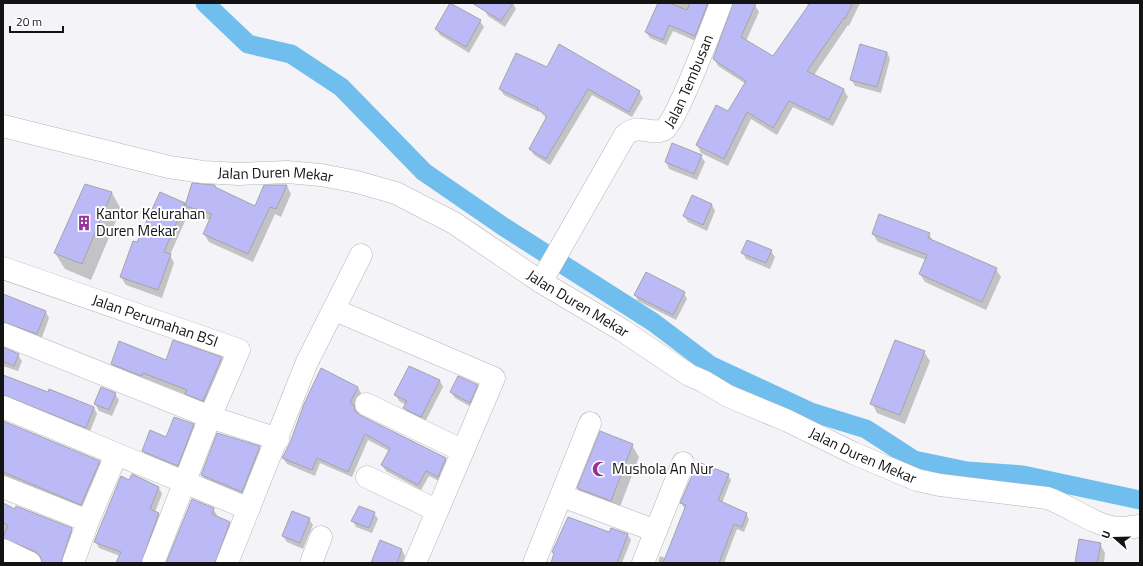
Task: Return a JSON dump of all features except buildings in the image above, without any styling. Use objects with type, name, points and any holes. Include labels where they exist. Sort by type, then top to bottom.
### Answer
[{"type":"street","name":"Jalan Tembusan","points":[[551,266],[625,136],[638,128],[660,131],[669,126],[689,83],[721,3]]},
{"type":"street","name":"Jalan Duren Mekar","points":[[3,126],[169,167],[203,172],[238,174],[287,172],[321,175],[368,185],[396,193],[454,223],[551,266],[622,330],[689,375],[703,381],[728,396],[788,421],[820,438],[882,466],[917,480],[940,485],[1047,498],[1060,502],[1101,524],[1119,528],[1140,526]]},
{"type":"street","points":[[227,563],[278,439],[307,362],[335,310],[361,255]]},
{"type":"street","name":"Jalan Perumahan BSI","points":[[3,268],[239,350],[210,417],[153,563]]},
{"type":"street","points":[[335,310],[494,378],[414,563]]},
{"type":"street","points":[[3,334],[210,417],[278,439]]},
{"type":"street","points":[[366,404],[463,451]]},
{"type":"street","points":[[3,407],[249,509]]},
{"type":"street","points":[[534,563],[590,423]]},
{"type":"street","points":[[73,563],[88,521],[116,455]]},
{"type":"street","points":[[642,563],[683,462]]},
{"type":"street","points":[[367,477],[436,510]]},
{"type":"street","points":[[3,487],[88,521]]},
{"type":"street","points":[[562,496],[656,531]]},
{"type":"street","points":[[312,563],[321,537]]},
{"type":"street","points":[[3,550],[30,563]]},
{"type":"waterway","points":[[205,3],[248,44],[291,54],[341,87],[424,172],[504,227],[653,322],[710,365],[811,412],[866,429],[914,460],[967,471],[1023,475],[1140,500]]},
{"type":"place","name":"Kantor Kelurahan Duren Mekar","points":[[84,223]]},
{"type":"place","name":"Mushola An Nur","points":[[600,469]]}]
